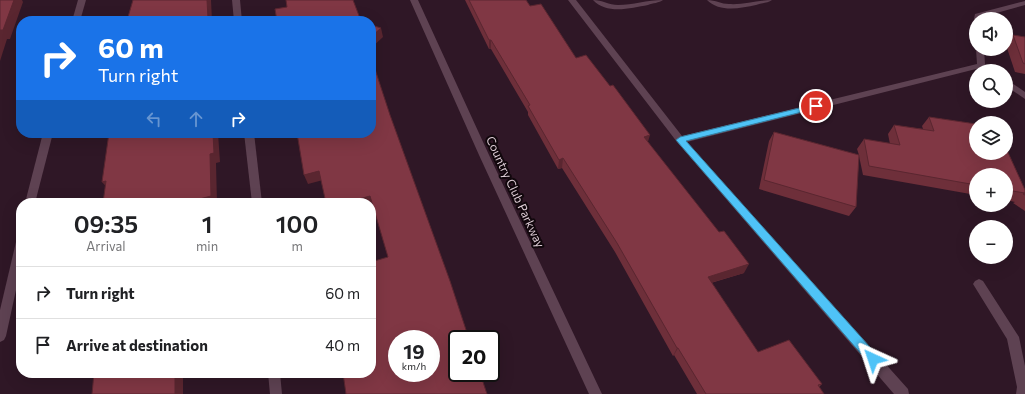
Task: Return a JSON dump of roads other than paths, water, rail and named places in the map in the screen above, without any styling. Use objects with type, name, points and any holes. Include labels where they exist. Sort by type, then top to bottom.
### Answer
[{"type":"street","points":[[77,16],[82,0]]},
{"type":"street","points":[[236,0],[238,16]]},
{"type":"street","name":"Country Club Parkway","points":[[414,0],[484,156],[596,394]]},
{"type":"street","points":[[572,0],[680,140],[904,394]]},
{"type":"street","points":[[597,0],[600,3],[622,8],[659,0]]},
{"type":"street","points":[[711,0],[724,6],[736,6],[768,0]]},
{"type":"street","points":[[992,12],[1025,3]]},
{"type":"street","points":[[680,140],[969,68]]},
{"type":"street","points":[[1013,87],[1025,96]]},
{"type":"street","points":[[31,198],[47,138]]},
{"type":"street","points":[[250,138],[256,198]]},
{"type":"street","points":[[0,336],[16,264]]},
{"type":"street","points":[[979,284],[1013,337],[1023,387],[1022,394]]},
{"type":"street","points":[[274,378],[276,394]]}]
